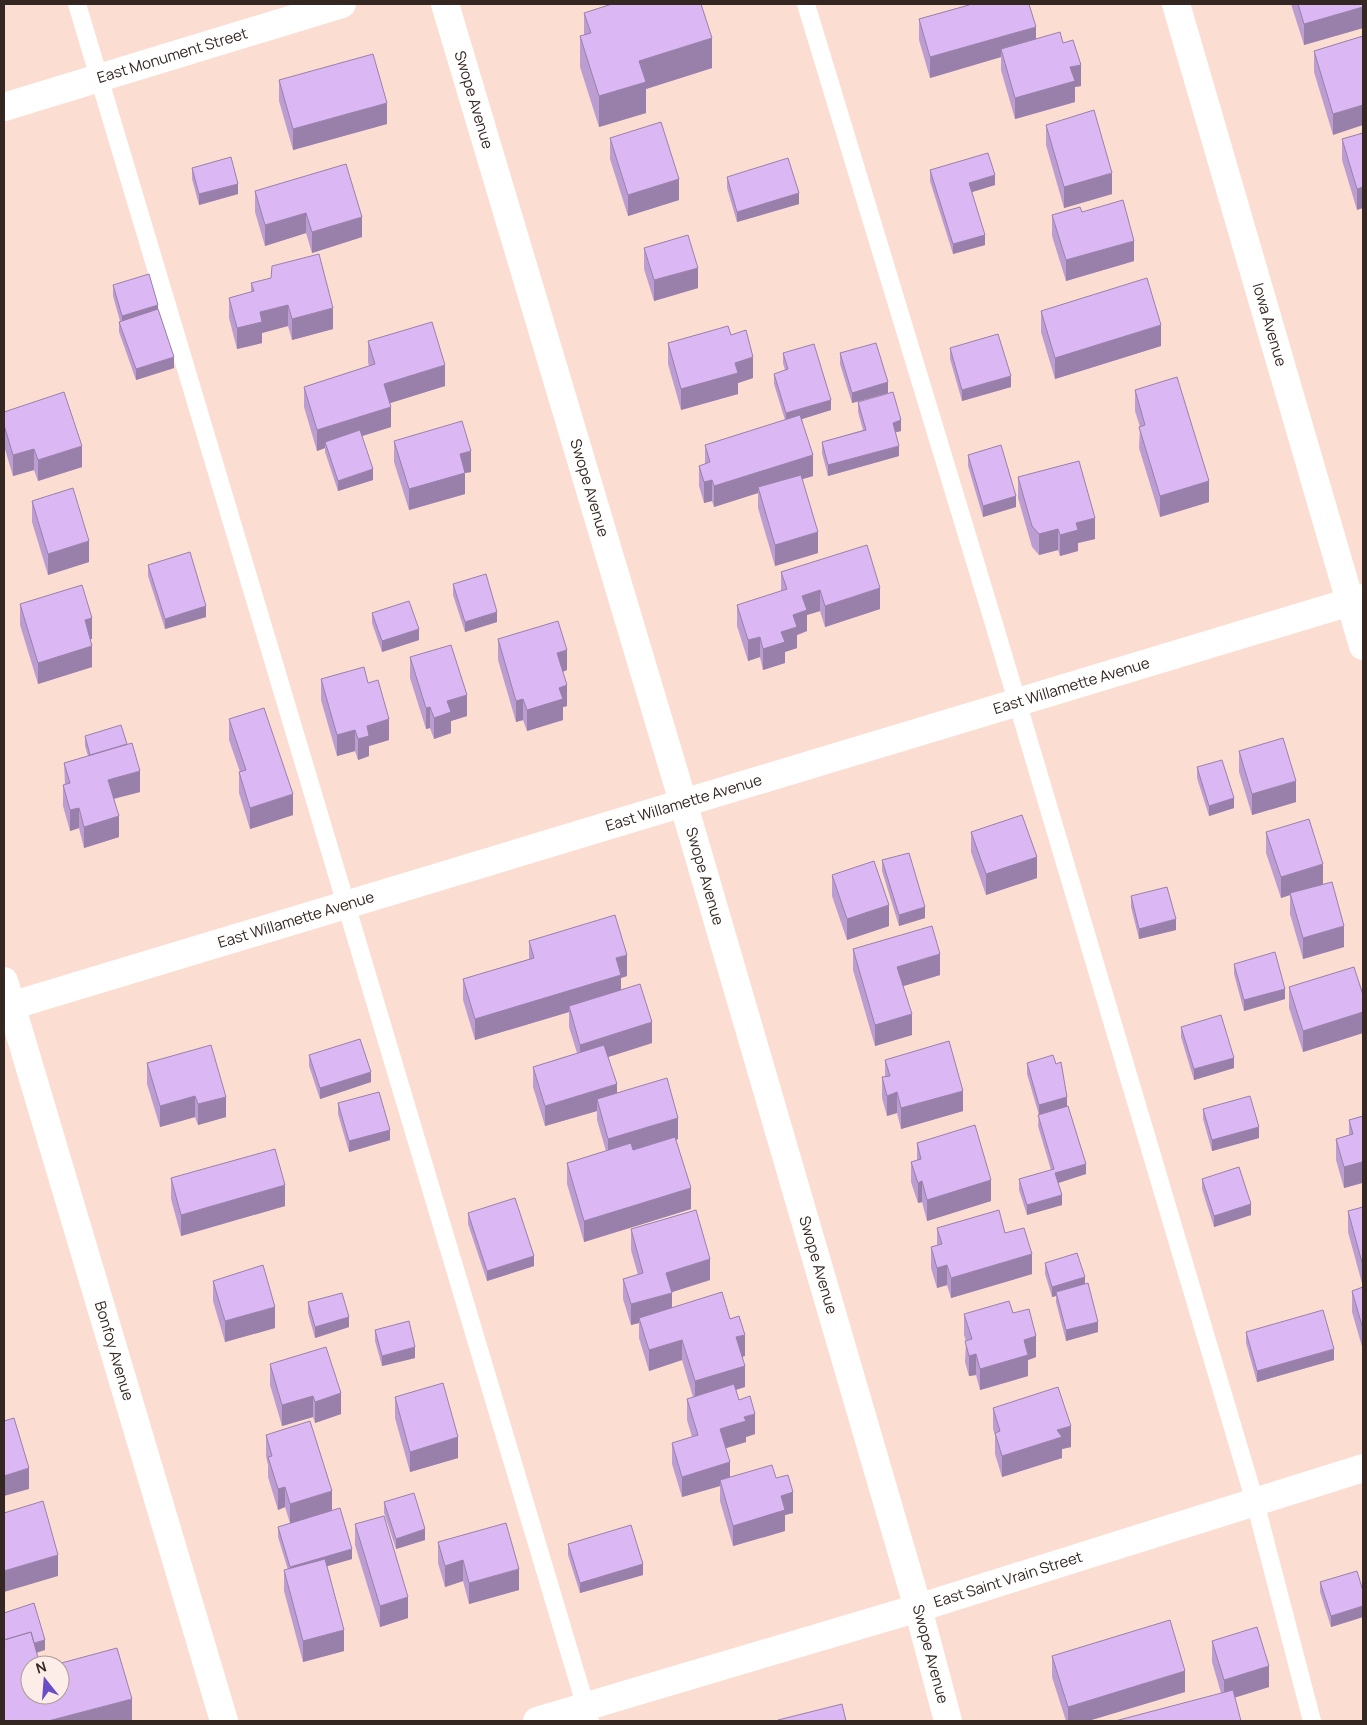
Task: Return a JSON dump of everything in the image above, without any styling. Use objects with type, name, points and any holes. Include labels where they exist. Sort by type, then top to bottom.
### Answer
[{"type":"street","name":"East Monument Street","points":[[4,107],[342,4]]},
{"type":"street","name":"Swope Avenue","points":[[445,4],[683,802],[918,1608],[948,1721]]},
{"type":"street","name":"Iowa Avenue","points":[[1176,4],[1357,600],[1363,646]]},
{"type":"street","name":"East Willamette Avenue","points":[[6,998],[346,904],[1357,600]]},
{"type":"street","name":"Bonfoy Avenue","points":[[6,998],[224,1721]]},
{"type":"street","name":"East Saint Vrain Street","points":[[537,1721],[588,1714],[1363,1468]]},
{"type":"lane","points":[[77,4],[588,1714]]},
{"type":"lane","points":[[806,4],[1018,702],[1255,1502],[1312,1721]]},
{"type":"building","points":[[612,4],[701,4],[712,38],[639,61],[646,82],[599,96],[580,36],[591,33],[584,13]]},
{"type":"building","points":[[969,4],[1029,4],[1036,27],[930,57],[919,19]]},
{"type":"building","points":[[1298,4],[1362,4],[1363,7],[1304,24]]},
{"type":"building","points":[[1060,32],[1063,43],[1073,40],[1081,65],[1070,67],[1075,81],[1015,98],[1001,49]]},
{"type":"building","points":[[1363,36],[1363,105],[1333,114],[1314,51]]},
{"type":"building","points":[[373,54],[387,103],[293,129],[279,80]]},
{"type":"building","points":[[1094,110],[1112,173],[1064,187],[1046,125]]},
{"type":"building","points":[[661,122],[679,179],[628,195],[610,138]]},
{"type":"building","points":[[1363,133],[1363,187],[1357,189],[1342,139]]},
{"type":"building","points":[[988,153],[995,175],[969,183],[985,235],[953,244],[930,170]]},
{"type":"building","points":[[231,157],[238,184],[199,194],[192,168]]},
{"type":"building","points":[[788,158],[799,193],[737,212],[727,177]]},
{"type":"building","points":[[346,164],[362,217],[312,232],[306,213],[265,225],[255,191]]},
{"type":"building","points":[[1123,200],[1134,241],[1066,260],[1052,215],[1080,207],[1082,212]]},
{"type":"building","points":[[688,235],[698,268],[654,280],[644,248]]},
{"type":"building","points":[[319,254],[333,308],[292,319],[288,305],[260,312],[262,322],[237,328],[229,298],[254,291],[251,283],[271,278],[272,266]]},
{"type":"building","points":[[149,274],[158,305],[122,316],[113,285]]},
{"type":"building","points":[[1147,278],[1161,325],[1055,358],[1041,311]]},
{"type":"building","points":[[158,309],[174,357],[136,369],[119,322]]},
{"type":"building","points":[[432,322],[445,365],[384,384],[391,407],[317,430],[304,387],[375,364],[368,341]]},
{"type":"building","points":[[728,326],[731,335],[746,330],[753,357],[735,363],[738,373],[681,389],[668,343]]},
{"type":"building","points":[[998,334],[1011,376],[962,390],[950,348]]},
{"type":"building","points":[[876,343],[888,382],[852,393],[840,353]]},
{"type":"building","points":[[814,344],[831,400],[786,413],[774,374],[788,369],[783,353]]},
{"type":"building","points":[[1177,377],[1209,481],[1160,496],[1139,427],[1145,425],[1135,390]]},
{"type":"building","points":[[64,392],[82,446],[38,460],[34,449],[13,455],[4,425],[4,412]]},
{"type":"building","points":[[893,392],[901,420],[893,423],[899,446],[828,465],[822,442],[866,430],[858,402]]},
{"type":"building","points":[[800,415],[813,455],[714,486],[712,480],[704,482],[699,466],[710,462],[705,445]]},
{"type":"building","points":[[462,421],[471,451],[460,454],[465,473],[409,489],[394,441]]},
{"type":"building","points":[[360,430],[373,469],[338,481],[325,442]]},
{"type":"building","points":[[1001,445],[1016,496],[983,506],[968,455]]},
{"type":"building","points":[[1079,461],[1095,518],[1076,523],[1078,530],[1060,535],[1058,529],[1039,534],[1032,526],[1018,477]]},
{"type":"building","points":[[801,475],[818,532],[775,545],[758,487]]},
{"type":"building","points":[[73,488],[89,541],[48,554],[32,501]]},
{"type":"building","points":[[867,545],[880,588],[825,606],[820,590],[802,596],[807,610],[793,615],[797,627],[781,632],[785,642],[763,649],[760,637],[748,640],[737,605],[787,589],[781,572]]},
{"type":"building","points":[[190,552],[206,606],[165,619],[148,565]]},
{"type":"building","points":[[486,574],[497,612],[465,622],[453,584]]},
{"type":"building","points":[[82,585],[92,618],[85,620],[92,646],[38,663],[20,604]]},
{"type":"building","points":[[409,601],[419,629],[382,641],[372,613]]},
{"type":"building","points":[[558,621],[567,650],[557,653],[567,685],[559,688],[563,699],[527,710],[523,699],[516,701],[498,639]]},
{"type":"building","points":[[451,645],[467,695],[447,701],[451,712],[434,718],[430,707],[426,708],[410,657]]},
{"type":"building","points":[[364,667],[368,683],[378,680],[389,719],[367,726],[369,736],[358,739],[355,730],[337,735],[321,679]]},
{"type":"building","points":[[264,708],[293,794],[250,808],[239,772],[246,770],[229,719]]},
{"type":"building","points":[[121,725],[127,744],[90,755],[85,736]]},
{"type":"building","points":[[1283,738],[1296,781],[1252,794],[1239,751]]},
{"type":"building","points":[[132,743],[140,771],[108,780],[119,816],[84,827],[79,808],[70,810],[63,785],[70,783],[64,763]]},
{"type":"building","points":[[1222,760],[1234,798],[1209,806],[1197,767]]},
{"type":"building","points":[[1022,815],[1037,857],[986,874],[971,832]]},
{"type":"building","points":[[1309,819],[1323,864],[1281,877],[1266,832]]},
{"type":"building","points":[[909,853],[925,907],[899,915],[882,860]]},
{"type":"building","points":[[874,861],[889,905],[847,919],[832,875]]},
{"type":"building","points":[[1332,882],[1344,926],[1303,938],[1290,893]]},
{"type":"building","points":[[1167,887],[1176,919],[1139,929],[1131,896]]},
{"type":"building","points":[[615,915],[627,955],[616,958],[621,975],[475,1019],[463,979],[534,958],[529,941]]},
{"type":"building","points":[[932,926],[940,954],[897,967],[912,1014],[875,1025],[853,949]]},
{"type":"building","points":[[1275,952],[1285,989],[1244,1000],[1234,964]]},
{"type":"building","points":[[1354,967],[1363,995],[1363,1012],[1303,1031],[1289,987]]},
{"type":"building","points":[[640,984],[652,1022],[580,1045],[569,1006]]},
{"type":"building","points":[[1221,1015],[1234,1058],[1194,1069],[1181,1027]]},
{"type":"building","points":[[360,1039],[371,1072],[320,1088],[309,1055]]},
{"type":"building","points":[[949,1041],[963,1091],[901,1108],[897,1092],[887,1096],[882,1077],[890,1076],[885,1060]]},
{"type":"building","points":[[211,1045],[226,1097],[198,1104],[195,1096],[160,1106],[147,1063]]},
{"type":"building","points":[[604,1045],[617,1084],[545,1106],[533,1067]]},
{"type":"building","points":[[1053,1055],[1056,1064],[1061,1062],[1067,1097],[1039,1105],[1027,1063]]},
{"type":"building","points":[[667,1078],[678,1118],[608,1139],[597,1099]]},
{"type":"building","points":[[379,1092],[390,1130],[349,1141],[338,1103]]},
{"type":"building","points":[[1250,1096],[1259,1127],[1212,1140],[1203,1109]]},
{"type":"building","points":[[1068,1106],[1086,1164],[1055,1173],[1062,1195],[1027,1205],[1019,1179],[1054,1169],[1038,1115]]},
{"type":"building","points":[[1363,1116],[1363,1165],[1362,1162],[1344,1167],[1336,1139],[1353,1134],[1349,1120]]},
{"type":"building","points":[[975,1125],[991,1180],[927,1200],[922,1181],[918,1183],[911,1162],[921,1159],[917,1143]]},
{"type":"building","points":[[675,1137],[691,1188],[584,1221],[567,1163],[631,1143],[633,1150]]},
{"type":"building","points":[[275,1149],[285,1185],[181,1215],[171,1178]]},
{"type":"building","points":[[1239,1167],[1251,1204],[1214,1216],[1202,1179]]},
{"type":"building","points":[[515,1198],[534,1256],[487,1271],[468,1213]]},
{"type":"building","points":[[1363,1207],[1363,1266],[1348,1211]]},
{"type":"building","points":[[696,1210],[710,1259],[666,1273],[672,1293],[631,1304],[623,1279],[643,1273],[631,1229]]},
{"type":"building","points":[[999,1210],[1005,1233],[1024,1228],[1032,1254],[951,1278],[947,1265],[937,1268],[931,1247],[942,1244],[937,1228]]},
{"type":"building","points":[[1077,1253],[1085,1277],[1052,1287],[1045,1263]]},
{"type":"building","points":[[263,1265],[275,1307],[225,1321],[213,1281]]},
{"type":"building","points":[[1088,1283],[1098,1322],[1066,1330],[1056,1292]]},
{"type":"building","points":[[1363,1287],[1363,1329],[1352,1291]]},
{"type":"building","points":[[722,1292],[730,1319],[739,1316],[745,1335],[736,1337],[745,1366],[695,1381],[682,1340],[649,1350],[639,1318]]},
{"type":"building","points":[[342,1293],[349,1317],[315,1327],[308,1302]]},
{"type":"building","points":[[1009,1301],[1013,1313],[1029,1309],[1036,1336],[1024,1340],[1028,1355],[980,1369],[976,1354],[969,1356],[965,1341],[972,1339],[964,1314]]},
{"type":"building","points":[[1323,1310],[1334,1349],[1257,1371],[1246,1332]]},
{"type":"building","points":[[409,1321],[415,1347],[382,1356],[375,1330]]},
{"type":"building","points":[[326,1347],[341,1393],[315,1402],[313,1396],[282,1405],[270,1364]]},
{"type":"building","points":[[443,1383],[458,1437],[410,1452],[395,1397]]},
{"type":"building","points":[[734,1384],[739,1400],[750,1396],[755,1414],[744,1417],[746,1421],[720,1429],[730,1462],[682,1477],[672,1443],[698,1435],[687,1399]]},
{"type":"building","points":[[1058,1387],[1071,1426],[1057,1430],[1062,1437],[1002,1456],[995,1433],[1000,1431],[993,1408]]},
{"type":"building","points":[[14,1418],[29,1468],[4,1476],[4,1421]]},
{"type":"building","points":[[310,1421],[332,1491],[290,1504],[285,1487],[278,1489],[268,1457],[272,1456],[266,1435]]},
{"type":"building","points":[[772,1465],[776,1478],[788,1475],[793,1492],[781,1496],[785,1510],[733,1526],[720,1480]]},
{"type":"building","points":[[414,1493],[425,1529],[396,1539],[384,1502]]},
{"type":"building","points":[[43,1501],[58,1555],[4,1571],[4,1513]]},
{"type":"building","points":[[340,1508],[352,1549],[290,1567],[278,1527]]},
{"type":"building","points":[[384,1516],[408,1597],[380,1606],[355,1524]]},
{"type":"building","points":[[506,1523],[519,1569],[469,1583],[463,1560],[445,1566],[438,1542]]},
{"type":"building","points":[[631,1525],[643,1564],[580,1583],[568,1544]]},
{"type":"building","points":[[325,1559],[344,1630],[303,1641],[284,1570]]},
{"type":"building","points":[[1357,1571],[1363,1591],[1363,1606],[1331,1616],[1320,1582]]},
{"type":"building","points":[[34,1603],[45,1640],[34,1643],[31,1632],[4,1640],[4,1613]]},
{"type":"building","points":[[1170,1620],[1185,1671],[1068,1707],[1052,1656]]},
{"type":"building","points":[[1257,1627],[1269,1666],[1224,1680],[1212,1641]]},
{"type":"building","points":[[31,1632],[37,1655],[20,1655],[20,1705],[70,1705],[70,1661],[117,1648],[132,1699],[48,1721],[4,1721],[4,1640]]},
{"type":"building","points":[[1233,1690],[1241,1721],[1115,1721]]},
{"type":"building","points":[[842,1704],[846,1721],[777,1721],[778,1720]]}]
